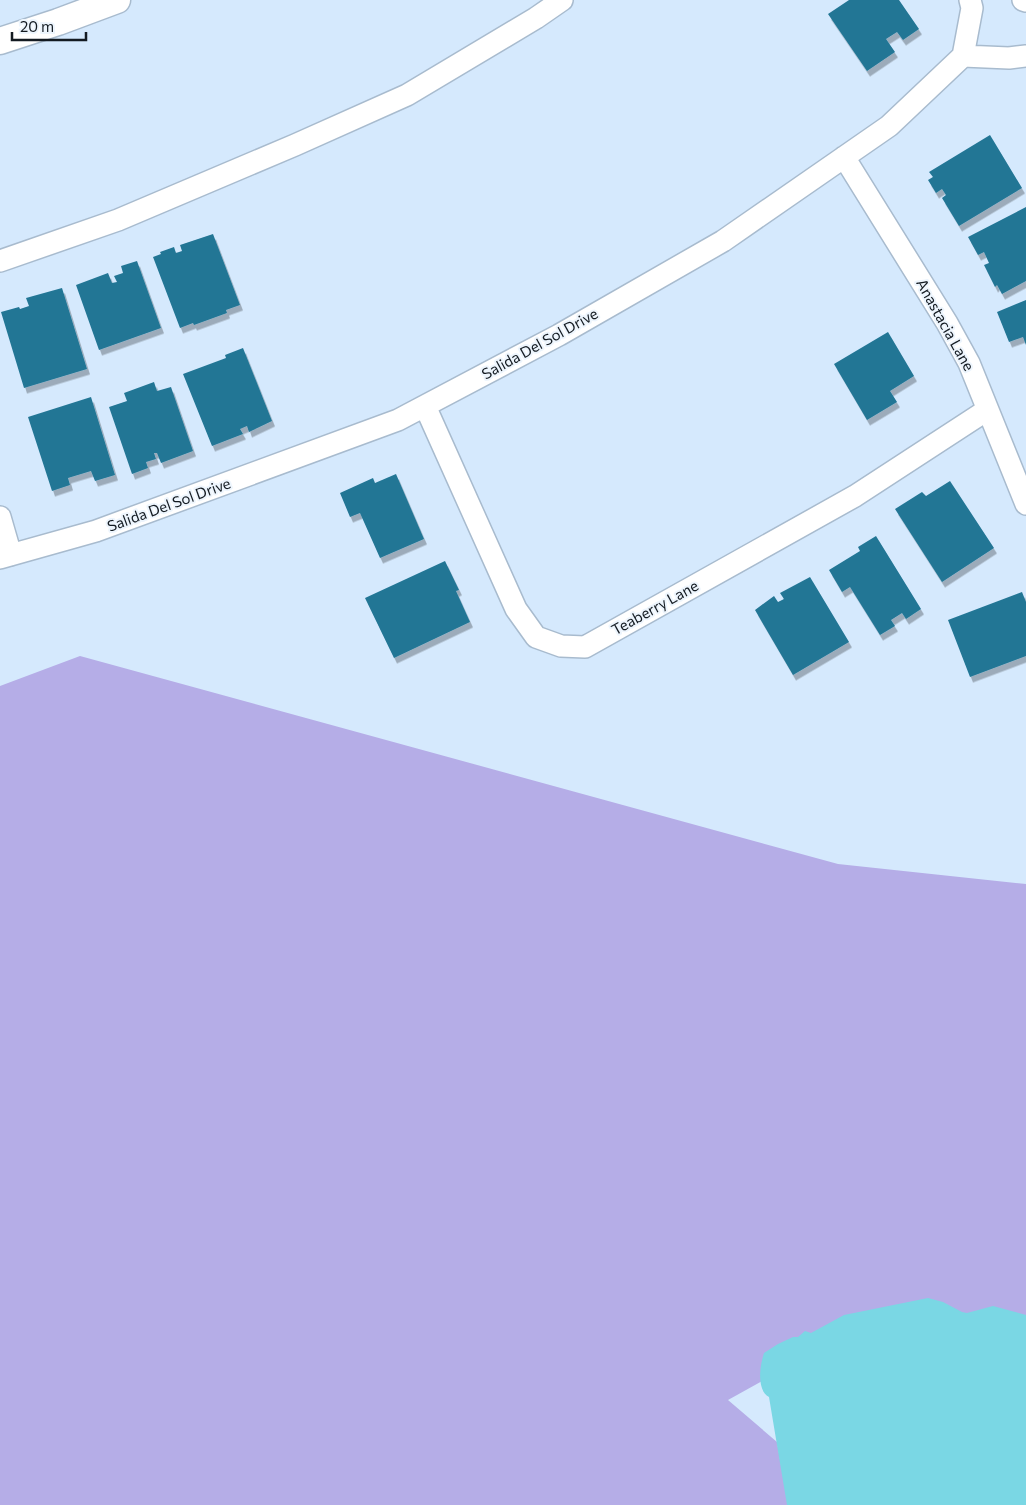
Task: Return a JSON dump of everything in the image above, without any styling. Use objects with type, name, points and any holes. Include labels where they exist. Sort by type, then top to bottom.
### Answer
[{"type":"street","points":[[0,41],[117,0]]},
{"type":"street","points":[[0,260],[118,220],[295,145],[406,95],[536,18],[562,0]]},
{"type":"street","points":[[970,0],[972,8],[963,56],[1009,58],[1026,56]]},
{"type":"street","name":"Salida Del Sol Drive","points":[[0,517],[5,557],[96,531],[398,420],[559,335],[723,241],[889,126],[963,56]]},
{"type":"street","name":"Anastacia Lane","points":[[844,157],[947,323],[969,363],[1026,504]]},
{"type":"street","name":"Teaberry Lane","points":[[425,406],[516,609],[536,637],[561,646],[585,647],[855,496],[988,410]]},
{"type":"shaded area","points":[[80,656],[838,864],[1026,884],[1026,1322],[766,1379],[728,1400],[777,1442],[788,1505],[0,1505],[0,686]]},
{"type":"water","points":[[928,1298],[943,1302],[967,1313],[993,1306],[1026,1315],[1026,1505],[787,1505],[769,1397],[762,1389],[760,1377],[764,1353],[778,1344],[793,1337],[798,1337],[805,1331],[811,1333],[844,1315]]},
{"type":"building","points":[[849,0],[899,0],[919,29],[903,40],[897,32],[886,39],[895,52],[867,71],[828,14]]},
{"type":"building","points":[[990,135],[1022,188],[959,226],[942,198],[946,195],[942,189],[936,193],[928,180],[933,177],[929,172]]},
{"type":"building","points":[[1026,207],[1026,281],[1002,294],[997,285],[995,287],[984,265],[989,263],[984,252],[978,255],[968,237]]},
{"type":"building","points":[[213,234],[240,305],[226,310],[227,313],[180,328],[153,257],[161,254],[160,252],[174,247],[176,253],[182,251],[180,245]]},
{"type":"building","points":[[137,261],[161,328],[99,350],[76,285],[108,273],[112,283],[117,282],[114,276],[123,273],[121,266]]},
{"type":"building","points":[[62,288],[87,369],[24,388],[1,312],[29,306],[26,298]]},
{"type":"building","points":[[1026,300],[1026,345],[1023,337],[1009,342],[997,312]]},
{"type":"building","points":[[888,332],[914,376],[890,391],[897,402],[867,420],[834,364]]},
{"type":"building","points":[[243,348],[272,421],[249,432],[247,426],[240,429],[243,434],[212,446],[183,374],[226,358],[225,355]]},
{"type":"building","points":[[154,382],[157,391],[171,387],[193,451],[161,463],[157,453],[154,453],[156,459],[146,462],[148,468],[132,474],[109,407],[127,401],[124,393]]},
{"type":"building","points":[[91,397],[115,475],[95,481],[91,471],[68,478],[70,485],[52,491],[28,417]]},
{"type":"building","points":[[396,474],[424,539],[380,558],[360,513],[350,517],[340,493],[373,478],[375,483]]},
{"type":"building","points":[[950,481],[994,548],[942,582],[895,509],[922,492],[926,496]]},
{"type":"building","points":[[876,536],[921,609],[906,619],[902,613],[891,620],[895,626],[880,635],[850,587],[842,592],[829,570],[860,551],[858,547]]},
{"type":"building","points":[[445,561],[459,590],[456,591],[470,622],[394,658],[365,598]]},
{"type":"building","points":[[810,577],[849,642],[793,675],[755,610],[774,596],[778,602],[784,599],[780,593]]},
{"type":"building","points":[[1022,592],[1026,602],[1026,656],[970,677],[948,620]]}]
